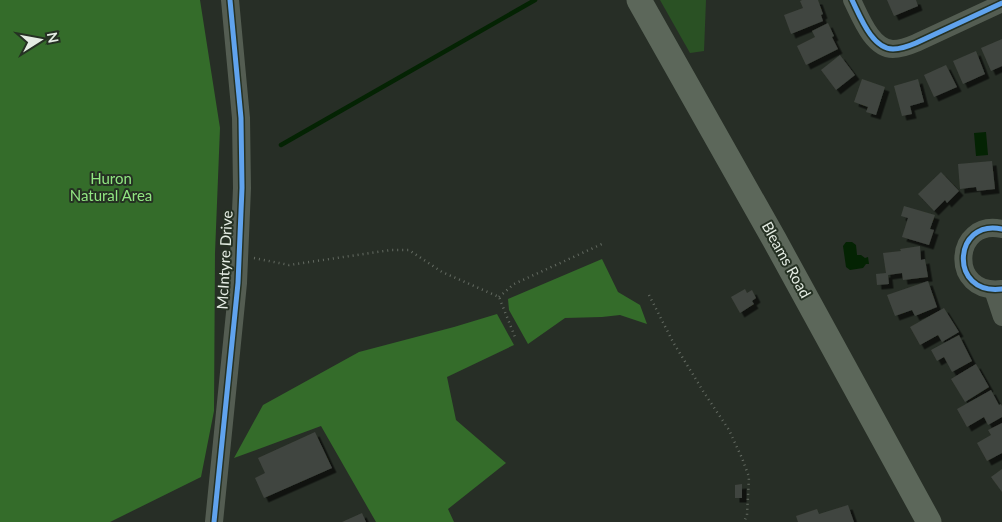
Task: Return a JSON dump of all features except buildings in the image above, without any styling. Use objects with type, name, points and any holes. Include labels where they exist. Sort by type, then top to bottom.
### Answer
[{"type":"main road","name":"Bleams Road","points":[[639,0],[779,248],[929,522]]},
{"type":"street","name":"McIntyre Drive","points":[[214,522],[238,283],[242,188],[241,118],[230,0]]},
{"type":"street","points":[[852,0],[863,23],[874,39],[884,47],[893,49],[916,43],[1002,3]]},
{"type":"street","points":[[1002,229],[985,229],[976,233],[964,248],[962,258],[964,268],[974,284],[983,288],[998,289],[1002,317]]},
{"type":"path","points":[[499,298],[514,284],[602,244]]},
{"type":"path","points":[[239,255],[289,265],[391,250],[409,250],[442,272],[499,298],[516,337]]},
{"type":"path","points":[[649,295],[673,342],[729,430],[742,458],[749,477],[747,515],[744,522]]},
{"type":"shaded area","points":[[660,0],[706,0],[704,51],[690,53]]},
{"type":"shaded area","points":[[986,132],[988,155],[976,156],[974,133]]},
{"type":"shaded area","points":[[846,242],[852,242],[856,245],[857,255],[865,258],[868,257],[869,264],[866,264],[863,268],[850,270],[846,267],[843,246]]},
{"type":"green space","name":"Huron Natural Area","points":[[0,0],[200,0],[220,128],[215,253],[214,411],[201,477],[110,522],[0,522]]},
{"type":"green space","points":[[602,259],[618,292],[640,305],[647,324],[620,315],[565,318],[528,344],[509,310],[508,299]]},
{"type":"green space","points":[[497,314],[514,345],[447,377],[456,420],[506,463],[448,509],[454,522],[376,522],[321,426],[234,458],[263,405],[359,352]]},
{"type":"waterway","points":[[281,145],[535,0]]},
{"type":"cycle path","points":[[214,522],[238,283],[242,188],[241,118],[230,0]]},
{"type":"cycle path","points":[[852,0],[873,38],[886,48],[893,49],[916,43],[1002,3]]},
{"type":"cycle path","points":[[1002,229],[986,229],[974,235],[966,245],[963,258],[965,270],[972,281],[984,288],[1002,289]]}]
